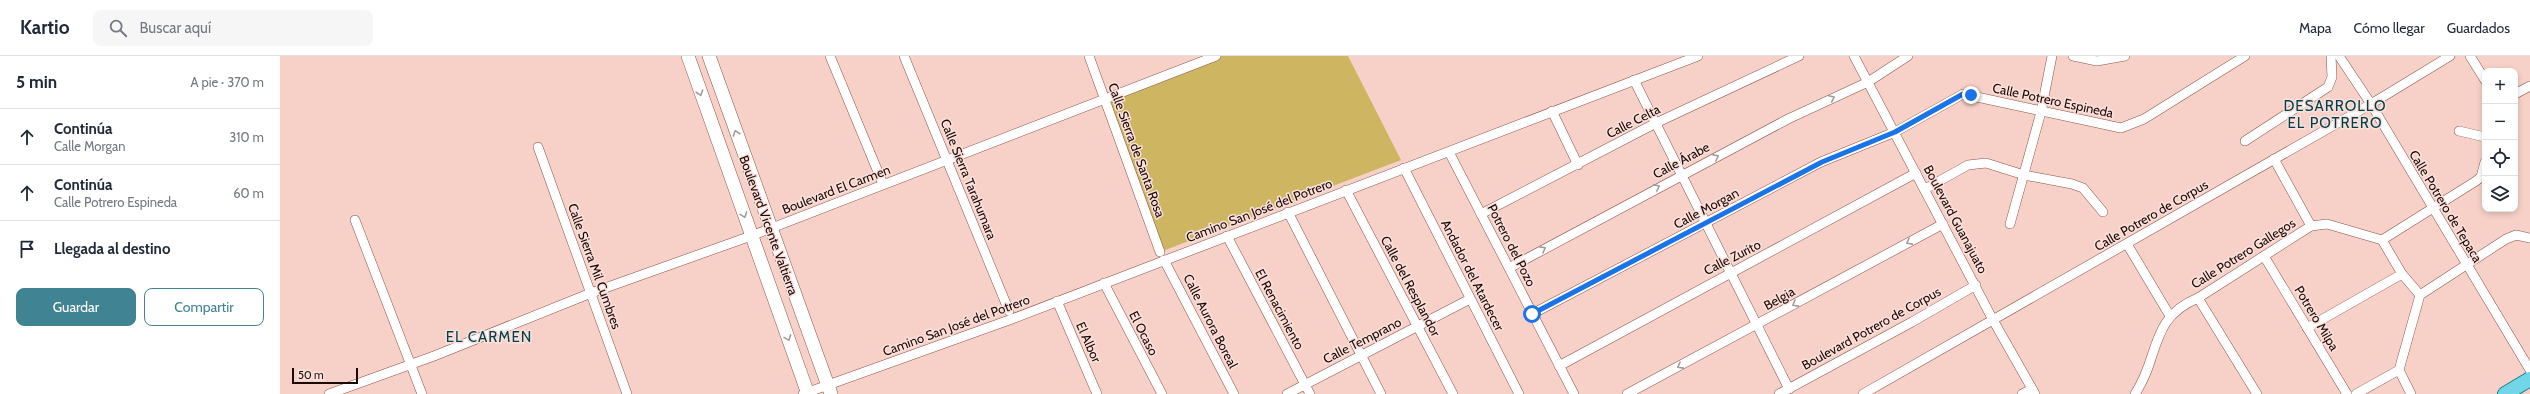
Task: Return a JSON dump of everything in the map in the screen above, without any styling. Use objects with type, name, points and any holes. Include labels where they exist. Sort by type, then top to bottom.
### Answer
[{"type":"main road","name":"Boulevard Vicente Valtierra","points":[[688,56],[806,393]]},
{"type":"main road","name":"Boulevard Vicente Valtierra","points":[[709,56],[770,228],[830,390]]},
{"type":"main road","points":[[2505,394],[2530,379]]},
{"type":"street","points":[[830,56],[883,184]]},
{"type":"street","name":"Calle Sierra Tarahumara","points":[[904,56],[1009,311]]},
{"type":"street","name":"Calle Sierra de Santa Rosa","points":[[1089,56],[1162,256]]},
{"type":"street","name":"Boulevard El Carmen","points":[[329,394],[411,364],[591,293],[751,236],[1104,98],[1216,56]]},
{"type":"street","name":"Camino San José del Potrero","points":[[806,393],[830,390],[1104,283],[1162,256],[1227,236],[1698,56]]},
{"type":"street","name":"Calle Celta","points":[[1481,214],[1578,165],[1656,123],[1799,56]]},
{"type":"street","name":"Boulevard Guanajuato","points":[[1854,56],[1976,284],[1991,316],[2033,392]]},
{"type":"street","name":"Calle Árabe","points":[[1509,268],[1681,174],[1788,119],[1868,82],[1908,56]]},
{"type":"street","points":[[2010,224],[2041,112],[2052,56]]},
{"type":"street","points":[[2073,56],[2097,61],[2125,56]]},
{"type":"street","name":"Calle Potrero Espineda","points":[[1895,132],[1963,94],[2121,128],[2144,119],[2245,56]]},
{"type":"street","points":[[2244,141],[2328,87],[2332,77],[2331,56]]},
{"type":"street","name":"Calle Potrero de Tepaca","points":[[2338,56],[2371,104],[2432,210],[2530,370]]},
{"type":"street","name":"Calle Potrero de Corpus","points":[[1864,394],[1991,316],[2127,244],[2371,104],[2450,56]]},
{"type":"street","points":[[2470,56],[2482,75]]},
{"type":"street","points":[[1634,80],[1789,389]]},
{"type":"street","points":[[2518,92],[2530,86]]},
{"type":"street","points":[[1552,111],[1578,165]]},
{"type":"street","points":[[2459,131],[2482,135]]},
{"type":"street","name":"Calle Morgan","points":[[1532,314],[1822,162],[1895,132]]},
{"type":"street","name":"Calle Sierra Mil Cumbres","points":[[538,147],[627,394]]},
{"type":"street","name":"Potrero del Pozo","points":[[1449,152],[1574,394]]},
{"type":"street","points":[[2274,159],[2310,226]]},
{"type":"street","points":[[1925,189],[1968,165],[1977,162],[1986,163],[2024,175],[2072,184],[2083,188],[2103,212]]},
{"type":"street","name":"Andador del Atardecer","points":[[1404,168],[1519,394]]},
{"type":"street","name":"Calle Zurito","points":[[1559,366],[1916,173]]},
{"type":"street","points":[[2420,295],[2402,274],[2382,240],[2476,182],[2481,177],[2482,173]]},
{"type":"street","name":"Calle del Resplandor","points":[[1346,190],[1453,394]]},
{"type":"street","points":[[1288,212],[1381,394]]},
{"type":"street","points":[[355,220],[422,394]]},
{"type":"street","name":"Belgia","points":[[1627,394],[1943,224]]},
{"type":"street","name":"Calle Potrero Gallegos","points":[[2135,394],[2159,335],[2170,316],[2185,303],[2198,298],[2310,226],[2327,224],[2382,240]]},
{"type":"street","points":[[2411,394],[2399,370],[2420,295],[2506,239],[2516,235],[2530,238]]},
{"type":"street","name":"El Renacimiento","points":[[1227,236],[1310,394]]},
{"type":"street","points":[[2127,244],[2170,316]]},
{"type":"street","name":"Calle Aurora Boreal","points":[[1162,256],[1234,394]]},
{"type":"street","name":"Potrero Milpa","points":[[2264,256],[2347,394]]},
{"type":"street","points":[[2307,328],[2402,274]]},
{"type":"street","name":"El Ocaso","points":[[1104,283],[1162,394]]},
{"type":"street","name":"Boulevard Potrero de Corpus","points":[[1779,394],[1976,284]]},
{"type":"street","points":[[2198,298],[2257,394]]},
{"type":"street","name":"Calle Temprano","points":[[1287,394],[1470,299]]},
{"type":"street","name":"El Albor","points":[[1056,301],[1097,394]]},
{"type":"street","points":[[2356,394],[2399,370]]},
{"type":"street","points":[[2022,394],[2033,392]]},
{"type":"shaded area","points":[[1215,56],[1348,56],[1401,160],[1160,252],[1104,98]]},
{"type":"district","name":"DESARROLLO EL POTRERO","points":[[2335,114]]},
{"type":"district","name":"EL CARMEN","points":[[489,337]]},
{"type":"route","points":[[1532,314],[1822,162],[1895,132],[1963,94],[1971,95]]}]
